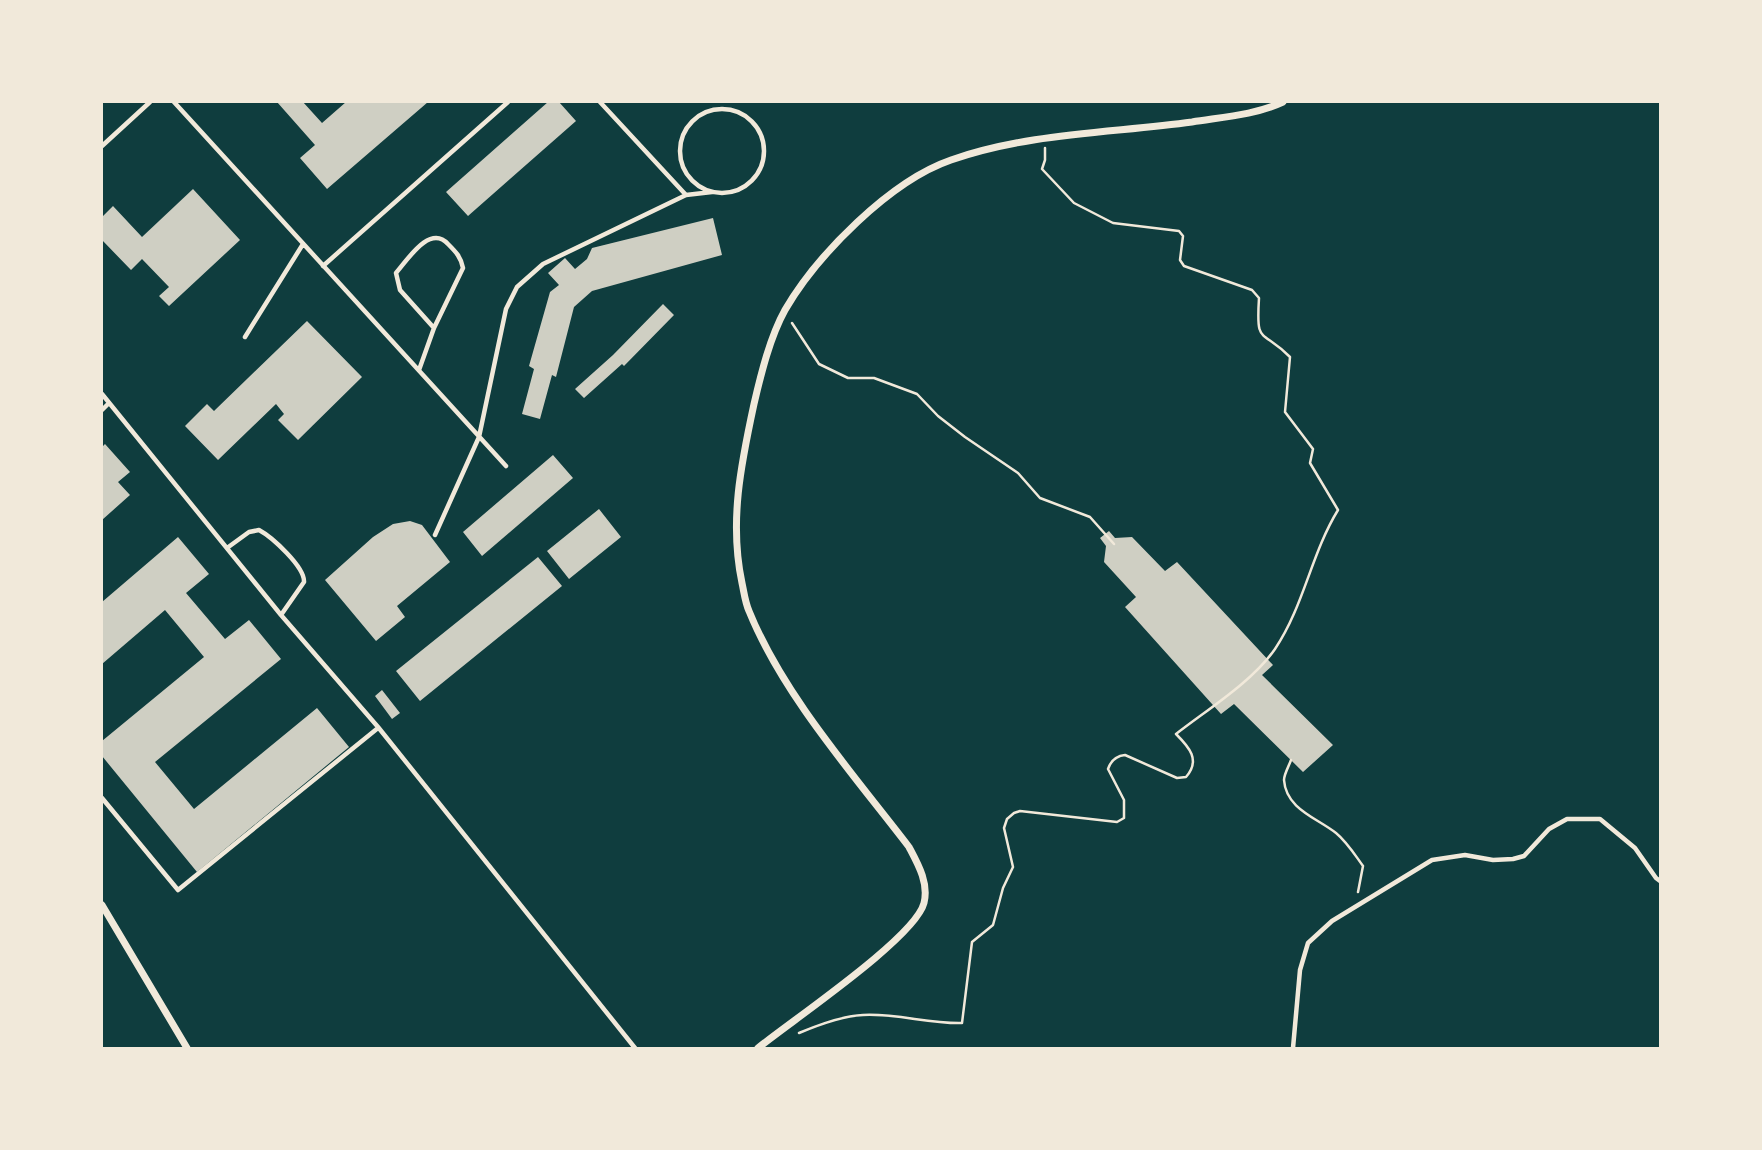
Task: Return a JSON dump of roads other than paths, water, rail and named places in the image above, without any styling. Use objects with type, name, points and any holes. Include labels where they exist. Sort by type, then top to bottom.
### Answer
[{"type":"street","points":[[758,1048],[898,939],[919,916],[925,893],[921,869],[909,848],[804,708],[774,660],[748,609],[737,560],[735,505],[743,454],[762,370],[784,312],[824,254],[905,182],[948,160],[1008,143],[1155,127],[1250,113],[1283,102]]},
{"type":"street","points":[[102,905],[187,1048]]},
{"type":"lane","points":[[102,146],[150,102]]},
{"type":"lane","points":[[174,102],[506,466]]},
{"type":"lane","points":[[323,266],[508,102]]},
{"type":"lane","points":[[600,102],[687,195]]},
{"type":"lane","points":[[435,535],[479,437],[506,309],[517,287],[543,264],[687,195],[733,191],[742,188],[757,174],[764,145],[757,127],[732,110],[712,110],[694,120],[688,127],[681,146],[683,166],[688,175],[712,192]]},
{"type":"lane","points":[[419,371],[434,328],[463,268],[461,258],[444,240],[436,237],[427,239],[396,273],[400,290],[434,328]]},
{"type":"lane","points":[[245,337],[303,244]]},
{"type":"lane","points":[[102,394],[281,615],[378,727],[635,1048]]},
{"type":"lane","points":[[102,410],[109,403]]},
{"type":"lane","points":[[227,548],[249,532],[259,530],[267,534],[302,571],[304,582],[281,615]]},
{"type":"lane","points":[[102,797],[178,890],[378,727]]},
{"type":"lane","points":[[1293,1048],[1300,970],[1308,943],[1332,921],[1432,860],[1465,855],[1493,860],[1513,859],[1524,856],[1549,829],[1567,819],[1600,820],[1635,848],[1661,881]]}]
